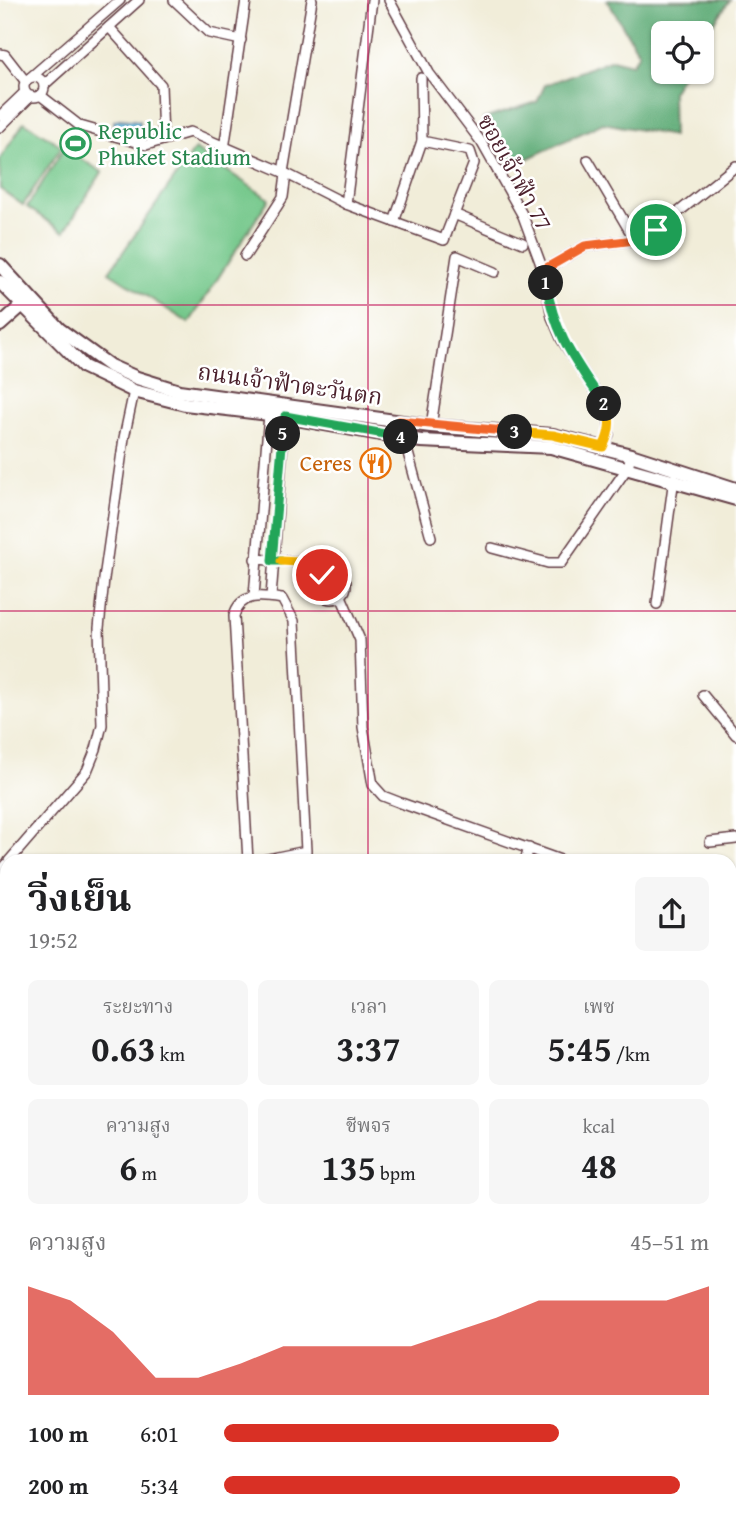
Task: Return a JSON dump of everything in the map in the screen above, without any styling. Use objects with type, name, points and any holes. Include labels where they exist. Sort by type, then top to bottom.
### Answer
[{"type":"main road","name":"ถนนเจ้าฟ้าตะวันตก","points":[[0,265],[27,302],[84,367],[134,391],[185,404],[285,416],[402,437],[551,447],[629,461],[736,489]]},
{"type":"main road","name":"ถนนเจ้าฟ้าตะวันตก","points":[[0,282],[110,366],[179,391],[431,425],[553,435],[603,447],[629,461]]},
{"type":"main road","points":[[0,326],[27,302]]},
{"type":"main road","name":"ถนนเจ้าฟ้าตะวันตก","points":[[675,475],[736,499]]},
{"type":"street","points":[[0,116],[120,0]]},
{"type":"street","points":[[30,88],[44,85],[139,0]]},
{"type":"street","points":[[174,0],[209,33],[242,40]]},
{"type":"street","points":[[224,149],[246,0]]},
{"type":"street","points":[[245,256],[283,197],[284,173],[312,0]]},
{"type":"street","points":[[346,204],[372,0]]},
{"type":"street","name":"ซอยเจ้าฟ้า 77","points":[[389,0],[429,73],[482,143],[523,216],[543,270],[552,317],[562,340],[609,412],[609,434],[603,447]]},
{"type":"street","points":[[109,27],[162,85],[163,139]]},
{"type":"street","points":[[0,54],[5,55],[30,88],[80,126],[146,145],[190,132],[284,173],[346,204],[444,240],[474,163],[471,151],[422,141]]},
{"type":"street","points":[[0,127],[37,77],[44,85]]},
{"type":"street","points":[[394,222],[422,141],[421,78]]},
{"type":"street","points":[[589,160],[635,240]]},
{"type":"street","points":[[543,270],[585,246],[635,240],[656,230],[736,166]]},
{"type":"street","points":[[454,214],[523,243]]},
{"type":"street","points":[[431,425],[457,256],[495,272]]},
{"type":"street","points":[[15,854],[87,771],[103,725],[99,628],[124,438],[134,391]]},
{"type":"street","points":[[254,596],[269,414]]},
{"type":"street","points":[[271,597],[285,416]]},
{"type":"street","points":[[399,421],[431,537]]},
{"type":"street","points":[[492,548],[548,563],[561,563],[629,461]]},
{"type":"street","points":[[657,604],[675,475]]},
{"type":"street","points":[[255,559],[299,562],[322,575]]},
{"type":"street","points":[[334,571],[342,576],[346,589],[341,596],[328,599],[320,593],[318,584],[322,575],[334,571]]},
{"type":"street","points":[[248,854],[234,616],[240,604],[254,596],[282,599],[294,621],[306,851],[292,854]]},
{"type":"street","points":[[341,596],[360,640],[363,727],[373,785],[383,796],[545,854]]},
{"type":"street","points":[[703,695],[736,735]]},
{"type":"street","points":[[710,842],[736,839]]},
{"type":"street","points":[[527,854],[529,848]]},
{"type":"green space","points":[[607,0],[730,0],[714,23],[714,21],[651,21],[651,84],[677,84],[672,92],[673,136],[603,123],[514,165],[483,119],[537,102],[545,85],[612,59],[632,64],[639,53]]},
{"type":"green space","points":[[24,122],[62,146],[23,205],[0,189],[0,159]]},
{"type":"green space","points":[[64,148],[102,172],[64,232],[27,207]]},
{"type":"green space","points":[[195,149],[269,199],[189,323],[109,272]]},
{"type":"water","points":[[114,121],[140,121],[140,131],[134,134],[114,128]]},
{"type":"place","name":"Republic Phuket Stadium","points":[[75,144]]},
{"type":"place","name":"Ceres","points":[[375,463]]},
{"type":"route","points":[[322,575],[316,569],[299,562],[272,561],[285,416],[402,437],[399,421],[553,435],[603,447],[609,434],[609,412],[562,340],[552,317],[543,270],[585,246],[635,240],[656,230]]}]
